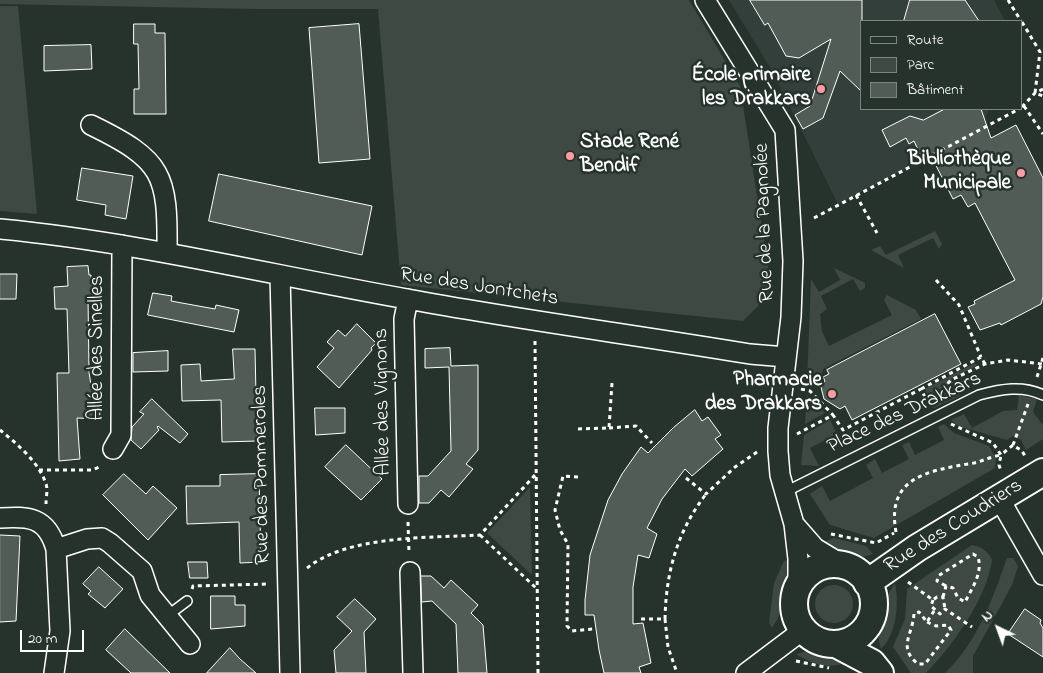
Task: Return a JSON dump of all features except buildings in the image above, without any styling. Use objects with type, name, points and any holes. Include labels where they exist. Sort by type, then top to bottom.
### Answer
[{"type":"street","name":"Rue de la Pagnolée","points":[[705,0],[785,130],[793,243],[791,317],[778,451],[780,475],[794,524],[798,559],[798,587]]},
{"type":"street","points":[[91,125],[125,141],[138,151],[152,165],[163,182],[167,252]]},
{"type":"street","name":"Rue des Jontchets","points":[[0,230],[167,252],[408,300],[750,354],[786,357]]},
{"type":"street","name":"Allée des Sinelles","points":[[113,450],[121,435],[122,245]]},
{"type":"street","name":"Rue des Pommeroles","points":[[280,275],[290,673]]},
{"type":"street","name":"Allée des Vignons","points":[[408,300],[404,319],[408,504]]},
{"type":"street","name":"Rue des Coudriers","points":[[867,582],[884,568],[999,498],[1034,464]]},
{"type":"street","points":[[999,498],[1043,575]]},
{"type":"street","points":[[0,518],[26,516],[44,526],[52,537],[56,549],[60,632],[54,673]]},
{"type":"street","points":[[794,524],[815,548],[851,568],[867,582],[873,602],[868,624],[876,668],[836,656],[804,630],[796,618],[794,607],[798,587],[804,577],[814,569],[828,565],[843,565]]},
{"type":"street","points":[[56,549],[87,539],[102,538],[142,571],[150,596],[190,644]]},
{"type":"street","points":[[410,572],[413,673]]},
{"type":"street","points":[[836,656],[868,624]]},
{"type":"street","points":[[746,673],[804,630]]},
{"type":"lane","name":"Place des Drakkars","points":[[785,492],[979,394],[1003,389],[1033,390],[1043,395]]},
{"type":"lane","points":[[166,616],[187,601]]},
{"type":"path","points":[[1008,0],[1021,20]]},
{"type":"path","points":[[1023,24],[1040,52],[1035,93]]},
{"type":"path","points":[[1023,106],[1035,93],[1043,89]]},
{"type":"path","points":[[1035,93],[1043,96]]},
{"type":"path","points":[[1023,108],[1043,134]]},
{"type":"path","points":[[814,218],[1016,110]]},
{"type":"path","points":[[856,195],[877,233]]},
{"type":"path","points":[[936,280],[959,305],[985,364]]},
{"type":"path","points":[[535,341],[538,673]]},
{"type":"path","points":[[921,389],[981,357]]},
{"type":"path","points":[[896,532],[896,502],[905,486],[919,475],[1001,455],[1013,445],[1043,358]]},
{"type":"path","points":[[928,402],[951,380],[985,364],[1008,360],[1042,363]]},
{"type":"path","points":[[609,428],[612,383]]},
{"type":"path","points":[[798,389],[810,391],[833,414]]},
{"type":"path","points":[[578,429],[636,426],[652,443]]},
{"type":"path","points":[[0,430],[28,456],[47,485],[44,526]]},
{"type":"path","points":[[1013,445],[1022,450],[1034,464]]},
{"type":"path","points":[[38,470],[92,470],[104,465],[116,455],[113,450]]},
{"type":"path","points":[[677,673],[668,647],[665,619],[666,589],[671,561],[679,538],[691,513],[706,494],[735,467],[757,452]]},
{"type":"path","points":[[1001,455],[998,465],[1001,471]]},
{"type":"path","points":[[187,601],[194,586],[288,583],[310,565],[332,555],[369,543],[480,535],[536,474]]},
{"type":"path","points":[[578,477],[562,476],[555,510],[560,530],[568,544],[567,626],[572,631],[593,629]]},
{"type":"path","points":[[686,478],[706,494]]},
{"type":"path","points":[[408,504],[410,572]]},
{"type":"path","points":[[831,534],[876,543]]},
{"type":"path","points":[[480,535],[537,589]]},
{"type":"path","points":[[973,554],[978,557],[980,564],[978,576],[965,602],[958,598],[953,588],[946,586],[937,581],[938,576],[973,554]]},
{"type":"path","points":[[907,582],[933,600]]},
{"type":"path","points":[[946,586],[943,597],[945,609],[972,627]]},
{"type":"path","points":[[943,597],[937,597],[933,600],[931,606],[934,611],[940,614],[945,609]]},
{"type":"path","points":[[927,622],[934,611]]},
{"type":"path","points":[[919,612],[927,622],[936,626],[948,625],[951,630],[925,664],[918,664],[911,658],[906,644],[913,624],[914,613],[919,612]]},
{"type":"path","points":[[641,619],[665,619]]},
{"type":"path","points":[[788,658],[818,667],[836,656]]},
{"type":"shaded area","name":"École primaire les Drakkars","points":[[729,0],[994,0],[1004,20],[860,20],[860,110],[989,110],[981,130],[838,204],[771,69]]},
{"type":"green space","name":"Stade René Bendif","points":[[0,0],[689,0],[740,86],[772,292],[743,321],[401,285],[378,9],[256,9],[0,4]]},
{"type":"green space","points":[[0,6],[18,6],[37,214],[0,211]]},
{"type":"green space","points":[[935,231],[942,244],[939,249],[933,238],[898,255],[904,268],[871,250],[880,246],[886,255]]},
{"type":"green space","points":[[834,268],[865,283],[865,288],[860,291],[853,279],[821,296],[827,309],[820,314],[822,331],[829,346],[892,315],[884,300],[887,295],[916,310],[921,319],[823,369],[820,386],[807,383],[811,279],[819,292],[840,280]]},
{"type":"green space","points":[[975,363],[976,366],[951,379],[960,396],[934,408],[925,389]]},
{"type":"green space","points":[[807,395],[825,413],[805,424]]},
{"type":"green space","points":[[1019,395],[1037,399],[1033,412],[1043,425],[1043,439],[1026,450],[1021,440],[1013,436],[1007,440],[958,426],[951,420],[964,414],[972,428],[1003,411],[1017,410]]},
{"type":"green space","points":[[830,420],[837,434],[810,448],[819,466],[801,465],[804,435]]},
{"type":"green space","points":[[944,424],[954,433],[989,446],[996,459],[995,468],[874,538],[830,525],[810,494],[822,486],[830,501],[873,478],[866,465],[875,459],[882,473],[909,459],[902,445],[909,442],[915,455],[944,440],[938,427]]},
{"type":"green space","points":[[530,487],[532,575],[487,533]]},
{"type":"green space","points":[[834,538],[866,546],[873,554],[859,557],[841,555],[824,542]]},
{"type":"green space","points":[[972,545],[984,550],[992,560],[989,575],[976,606],[947,649],[926,673],[911,673],[893,647],[905,619],[907,589]]},
{"type":"green space","points":[[791,558],[787,594],[781,612],[772,628],[769,623],[774,583],[784,561]]},
{"type":"green space","points":[[1007,558],[1013,558],[1018,566],[1012,585],[973,656],[973,673],[945,673],[975,634],[990,604]]},
{"type":"green space","points":[[895,583],[897,600],[896,618],[894,627],[881,649],[878,632],[879,623],[886,599]]},
{"type":"green space","points":[[834,585],[848,590],[853,604],[848,618],[834,623],[820,618],[815,604],[820,590]]},
{"type":"green space","points":[[812,650],[836,654],[848,661],[835,666],[828,666],[808,661],[796,654]]},
{"type":"place","name":"École primaire les Drakkars","points":[[821,89]]},
{"type":"place","name":"Stade René Bendif","points":[[570,156]]},
{"type":"place","name":"Bibliothèque Municipale","points":[[1021,173]]},
{"type":"place","name":"Pharmacie des Drakkars","points":[[832,394]]}]
